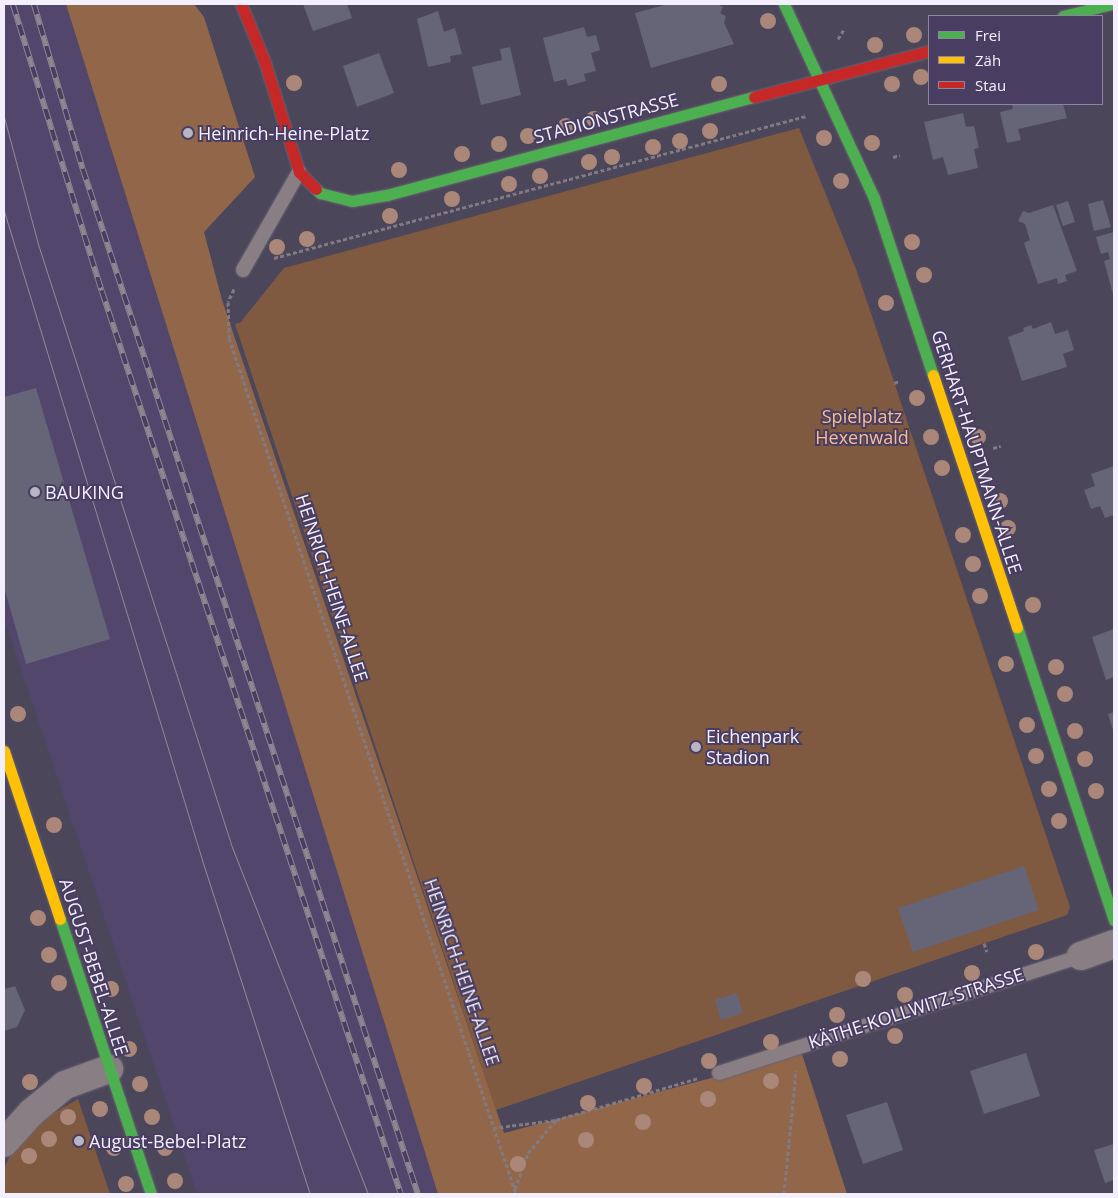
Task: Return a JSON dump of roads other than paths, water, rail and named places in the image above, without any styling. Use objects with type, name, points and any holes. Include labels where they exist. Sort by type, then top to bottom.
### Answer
[{"type":"street","points":[[241,4],[264,60],[300,172]]},
{"type":"street","name":"GERHART-HAUPTMANN-ALLEE","points":[[784,4],[874,198],[1114,920]]},
{"type":"street","points":[[1067,15],[1112,4]]},
{"type":"street","name":"STADIONSTRASSE","points":[[300,172],[320,193],[336,199],[352,201],[387,195],[928,52]]},
{"type":"street","name":"AUGUST-BEBEL-ALLEE","points":[[4,752],[151,1194]]},
{"type":"street","name":"KÄTHE-KOLLWITZ-STRASSE","points":[[1081,956],[1114,944]]},
{"type":"street","points":[[4,1143],[31,1113],[65,1086],[110,1070]]},
{"type":"lane","points":[[243,270],[300,172]]},
{"type":"lane","name":"KÄTHE-KOLLWITZ-STRASSE","points":[[718,1072],[1081,956]]},
{"type":"tram line","points":[[4,117],[38,244],[232,847],[368,1194]]},
{"type":"tram line","points":[[4,211],[202,860],[310,1194]]},
{"type":"railway","points":[[13,4],[102,291],[401,1194]]},
{"type":"railway","points":[[34,4],[83,169],[418,1194]]},
{"type":"place","name":"Heinrich-Heine-Platz","points":[[188,133]]},
{"type":"place","name":"BAUKING","points":[[35,492]]},
{"type":"place","name":"Eichenpark Stadion","points":[[696,747]]},
{"type":"place","name":"August-Bebel-Platz","points":[[79,1141]]},
{"type":"park label","name":"Spielplatz Hexenwald","points":[[862,427]]}]
